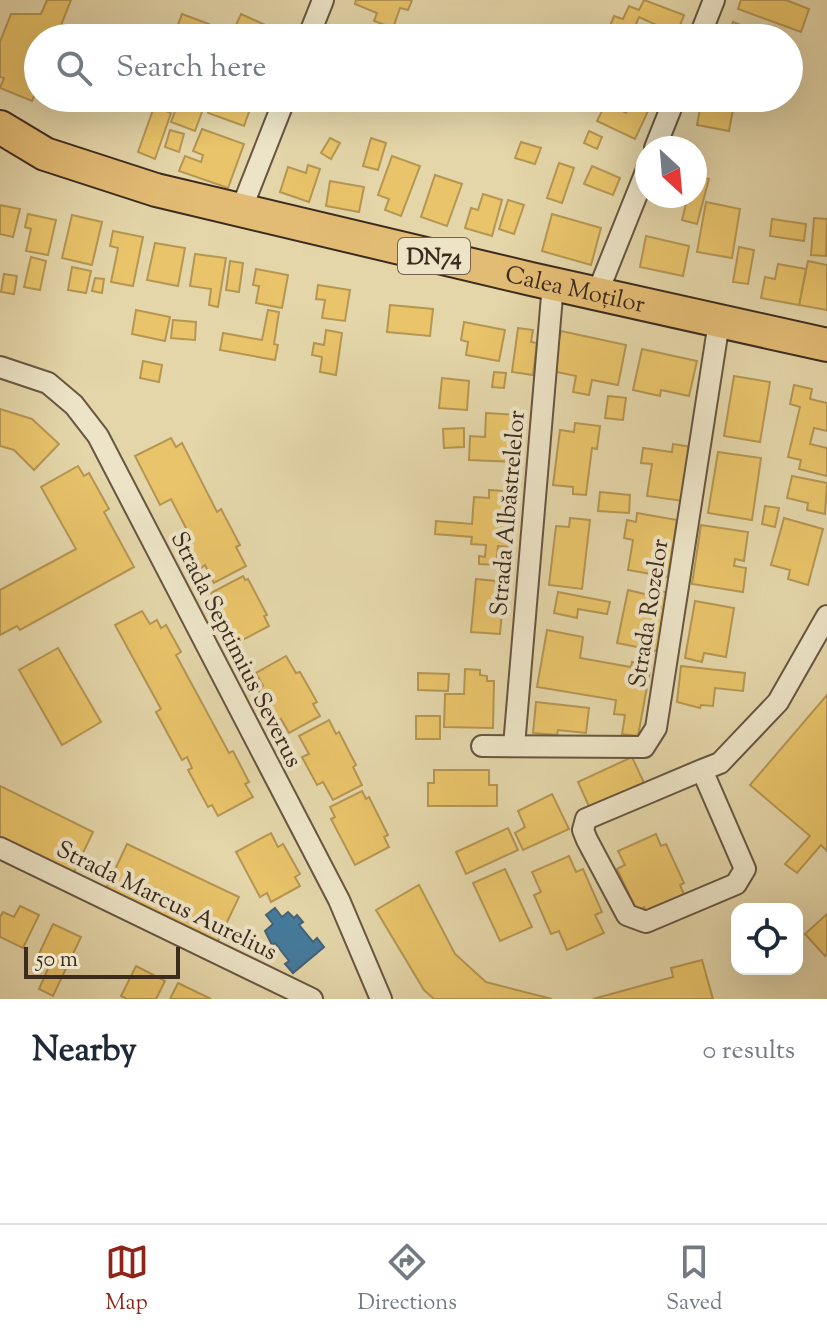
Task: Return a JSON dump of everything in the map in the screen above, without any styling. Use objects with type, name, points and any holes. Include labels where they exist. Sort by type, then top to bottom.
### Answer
[{"type":"main road","name":"Calea Moților","points":[[0,127],[45,154]]},
{"type":"main road","name":"Calea Moților","points":[[0,148],[45,154],[156,190],[827,345]]},
{"type":"street","points":[[314,24],[323,0]]},
{"type":"street","points":[[705,24],[714,0]]},
{"type":"street","points":[[241,210],[280,112]]},
{"type":"street","points":[[660,136],[669,112]]},
{"type":"street","points":[[597,294],[635,199]]},
{"type":"street","name":"Strada Albăstrelelor","points":[[514,746],[553,284]]},
{"type":"street","name":"Strada Rozelor","points":[[482,746],[644,747],[656,728],[719,322]]},
{"type":"street","name":"Strada Septimius Severus","points":[[0,367],[48,383],[74,405],[98,436],[339,900],[381,999]]},
{"type":"street","points":[[702,770],[745,869],[743,876],[736,884],[646,922],[634,920],[627,915],[587,840],[583,830],[586,819],[702,770],[720,763],[778,702],[827,616]]},
{"type":"street","name":"Strada Marcus Aurelius","points":[[0,848],[312,999]]},
{"type":"building: Homes","points":[[47,0],[71,0],[62,24],[24,24],[24,98],[0,88],[4,78],[0,77],[0,42],[11,14],[41,14]]},
{"type":"building: Homes","points":[[356,0],[412,0],[408,10],[400,8],[394,24],[374,21],[377,13],[355,4]]},
{"type":"building: Homes","points":[[644,0],[684,15],[680,24],[654,24],[639,17],[636,24],[611,24],[614,16],[623,19],[629,6],[639,10]]},
{"type":"building: Homes","points":[[741,0],[786,0],[809,9],[803,26],[779,24],[738,9]]},
{"type":"building: Homes","points":[[182,14],[209,24],[178,24]]},
{"type":"building: Homes","points":[[241,14],[263,24],[236,24]]},
{"type":"building: Homes","points":[[152,112],[171,113],[155,159],[138,152]]},
{"type":"building: Homes","points":[[175,112],[202,112],[195,131],[171,122]]},
{"type":"building: Homes","points":[[208,112],[249,112],[244,126]]},
{"type":"building: Homes","points":[[602,112],[648,112],[635,139],[597,121]]},
{"type":"building: Homes","points":[[699,112],[733,112],[729,131],[697,125]]},
{"type":"building: Homes","points":[[202,129],[244,144],[228,188],[179,171],[185,156],[201,162],[203,155],[193,151]]},
{"type":"building: Homes","points":[[170,130],[184,134],[179,152],[165,147]]},
{"type":"building: Homes","points":[[589,131],[602,137],[597,149],[584,143]]},
{"type":"building: Homes","points":[[330,138],[340,143],[331,159],[321,153]]},
{"type":"building: Homes","points":[[371,138],[386,143],[378,170],[363,166]]},
{"type":"building: Homes","points":[[521,142],[541,148],[535,164],[515,158]]},
{"type":"building: Homes","points":[[392,156],[420,166],[401,216],[385,210],[389,199],[378,195]]},
{"type":"building: Homes","points":[[559,163],[574,168],[562,203],[547,198]]},
{"type":"building: Homes","points":[[308,165],[320,169],[309,202],[280,192],[288,167],[306,173]]},
{"type":"building: Homes","points":[[592,166],[620,178],[613,195],[584,184]]},
{"type":"building: Homes","points":[[435,175],[462,184],[447,226],[421,217]]},
{"type":"building: Homes","points":[[330,181],[364,187],[359,212],[326,206]]},
{"type":"building: Homes","points":[[483,194],[502,200],[492,236],[465,228],[471,208],[478,210]]},
{"type":"building: Homes","points":[[508,200],[524,205],[514,234],[499,229]]},
{"type":"building: Homes","points":[[707,202],[740,209],[732,258],[697,252]]},
{"type":"building: Homes","points":[[0,205],[20,209],[13,237],[0,234]]},
{"type":"building: Homes","points":[[685,208],[701,208],[697,224],[682,220]]},
{"type":"building: Homes","points":[[28,214],[56,220],[48,255],[26,251],[31,229],[25,227]]},
{"type":"building: Homes","points":[[552,214],[601,228],[591,265],[542,251]]},
{"type":"building: Homes","points":[[72,215],[102,222],[92,265],[62,258]]},
{"type":"building: Homes","points":[[814,218],[827,219],[826,256],[811,255]]},
{"type":"building: Homes","points":[[772,219],[806,224],[804,241],[770,236]]},
{"type":"building: Homes","points":[[113,231],[143,237],[133,286],[111,282],[118,248],[110,246]]},
{"type":"building: Homes","points":[[646,236],[689,246],[683,276],[640,267]]},
{"type":"building: Homes","points":[[155,243],[185,248],[178,286],[147,280]]},
{"type":"building: Homes","points":[[739,247],[754,250],[748,284],[733,282]]},
{"type":"building: Homes","points":[[195,254],[226,258],[218,307],[209,305],[211,289],[190,286]]},
{"type":"building: Homes","points":[[31,257],[46,261],[40,290],[24,287]]},
{"type":"building: Homes","points":[[230,261],[243,263],[239,292],[226,290]]},
{"type":"building: Homes","points":[[808,261],[827,265],[827,310],[799,305]]},
{"type":"building: Homes","points":[[778,264],[806,269],[799,305],[761,298],[765,277],[775,279]]},
{"type":"building: Homes","points":[[72,267],[91,271],[86,293],[68,290]]},
{"type":"building: Homes","points":[[256,269],[288,275],[282,308],[256,303],[259,286],[253,285]]},
{"type":"building: Homes","points":[[4,274],[17,276],[14,294],[1,292]]},
{"type":"building: Homes","points":[[95,278],[104,279],[102,293],[92,291]]},
{"type":"building: Homes","points":[[318,285],[350,290],[345,321],[322,318],[325,300],[316,299]]},
{"type":"building: Homes","points":[[390,305],[433,309],[430,336],[387,332]]},
{"type":"building: Homes","points":[[136,310],[170,317],[165,341],[132,334]]},
{"type":"building: Homes","points":[[268,310],[279,312],[275,360],[220,350],[223,333],[262,340]]},
{"type":"building: Homes","points":[[173,320],[196,322],[195,340],[171,338]]},
{"type":"building: Homes","points":[[464,322],[505,330],[499,361],[466,355],[468,342],[461,340]]},
{"type":"building: Homes","points":[[518,328],[533,330],[531,342],[537,343],[533,375],[512,372]]},
{"type":"building: Homes","points":[[326,330],[342,333],[336,375],[320,372],[322,357],[312,355],[314,343],[324,345]]},
{"type":"building: Homes","points":[[561,331],[626,345],[618,385],[592,380],[589,395],[573,392],[576,376],[552,371]]},
{"type":"building: Homes","points":[[642,349],[697,361],[689,396],[661,390],[660,396],[633,390]]},
{"type":"building: Homes","points":[[143,361],[162,365],[159,382],[140,378]]},
{"type":"building: Homes","points":[[494,372],[506,373],[504,388],[492,387]]},
{"type":"building: Homes","points":[[734,376],[770,382],[760,442],[724,436]]},
{"type":"building: Homes","points":[[442,378],[469,381],[467,410],[439,408]]},
{"type":"building: Homes","points":[[794,385],[812,389],[810,399],[827,403],[827,431],[814,428],[810,444],[827,448],[827,476],[799,469],[801,460],[788,457],[800,407],[790,404]]},
{"type":"building: Homes","points":[[608,396],[626,398],[623,420],[605,418]]},
{"type":"building: Homes","points":[[0,409],[32,419],[59,444],[34,470],[14,450],[0,446]]},
{"type":"building: Homes","points":[[486,413],[518,415],[515,462],[469,460],[470,436],[485,437]]},
{"type":"building: Homes","points":[[575,423],[600,426],[597,449],[592,448],[586,495],[573,494],[573,487],[553,485],[560,430],[574,432]]},
{"type":"building: Homes","points":[[464,428],[464,447],[444,448],[443,429]]},
{"type":"building: Homes","points":[[171,438],[176,447],[182,443],[217,512],[221,509],[240,545],[236,547],[246,566],[214,583],[205,565],[201,568],[181,531],[186,528],[171,499],[160,505],[135,456]]},
{"type":"building: Homes","points":[[673,444],[692,447],[683,501],[647,496],[652,464],[641,463],[643,448],[672,452]]},
{"type":"building: Homes","points":[[718,452],[761,458],[752,520],[708,513]]},
{"type":"building: Homes","points":[[78,466],[84,476],[89,473],[109,509],[104,512],[134,567],[20,630],[17,626],[0,635],[0,590],[76,549],[41,487]]},
{"type":"building: Homes","points":[[792,476],[827,483],[825,514],[807,510],[808,503],[787,498]]},
{"type":"building: Homes","points":[[489,490],[504,491],[504,499],[512,499],[509,547],[498,546],[496,565],[479,564],[479,556],[485,557],[486,545],[471,544],[472,537],[435,534],[436,521],[472,524],[474,497],[489,498]]},
{"type":"building: Homes","points":[[600,492],[630,495],[629,513],[598,511]]},
{"type":"building: Homes","points":[[765,506],[779,508],[775,527],[762,524]]},
{"type":"building: Homes","points":[[637,513],[677,520],[668,577],[628,570],[633,540],[624,538],[627,520],[636,522]]},
{"type":"building: Homes","points":[[570,518],[590,520],[582,589],[549,585],[556,526],[569,527]]},
{"type":"building: Homes","points":[[784,518],[823,529],[808,585],[788,579],[790,570],[771,565]]},
{"type":"building: Homes","points":[[701,525],[748,532],[744,561],[735,559],[734,566],[746,568],[743,592],[692,584]]},
{"type":"building: Homes","points":[[243,576],[245,580],[248,579],[267,615],[264,616],[269,626],[233,645],[209,600],[214,598],[211,593]]},
{"type":"building: Homes","points":[[476,579],[496,581],[495,588],[504,588],[500,634],[471,632]]},
{"type":"building: Homes","points":[[650,589],[669,593],[657,651],[617,643],[628,590],[649,595]]},
{"type":"building: Homes","points":[[558,592],[610,602],[607,614],[578,609],[577,618],[554,613]]},
{"type":"building: Homes","points":[[695,601],[734,608],[726,657],[704,653],[702,662],[685,658]]},
{"type":"building: Homes","points":[[142,611],[150,624],[157,620],[161,628],[166,625],[181,652],[176,655],[229,753],[233,751],[249,782],[245,784],[253,797],[218,816],[212,805],[208,807],[188,770],[192,768],[187,757],[182,760],[156,712],[161,709],[115,625]]},
{"type":"building: Homes","points":[[547,630],[583,637],[580,658],[631,667],[632,662],[651,665],[638,736],[622,734],[625,715],[614,714],[616,700],[537,687]]},
{"type":"building: Homes","points":[[58,648],[101,722],[62,745],[19,670]]},
{"type":"building: Homes","points":[[286,656],[296,673],[300,672],[317,702],[313,704],[320,716],[289,733],[281,719],[276,722],[258,689],[263,686],[256,673]]},
{"type":"building: Homes","points":[[681,666],[745,673],[743,691],[715,688],[713,706],[701,705],[700,708],[677,702]]},
{"type":"building: Homes","points":[[465,669],[480,670],[480,675],[487,676],[487,681],[494,681],[493,728],[444,727],[445,694],[464,694]]},
{"type":"building: Homes","points":[[418,673],[449,674],[448,691],[418,690]]},
{"type":"building: Homes","points":[[827,695],[827,851],[821,845],[797,873],[785,864],[810,836],[750,785]]},
{"type":"building: Homes","points":[[536,702],[589,708],[586,733],[558,730],[557,735],[533,733]]},
{"type":"building: Homes","points":[[416,716],[440,716],[440,739],[416,739]]},
{"type":"building: Homes","points":[[329,720],[336,734],[339,732],[356,765],[353,767],[362,785],[333,800],[323,782],[317,785],[302,757],[309,754],[299,736]]},
{"type":"building: Homes","points":[[632,757],[645,785],[591,811],[578,782]]},
{"type":"building: Homes","points":[[434,770],[489,770],[489,785],[497,785],[497,806],[428,806],[428,783],[434,783]]},
{"type":"building: Homes","points":[[0,786],[93,832],[73,874],[0,844]]},
{"type":"building: Homes","points":[[362,791],[366,799],[369,797],[388,835],[384,837],[389,847],[355,865],[331,819],[335,817],[330,807]]},
{"type":"building: Homes","points":[[552,794],[569,829],[523,850],[515,833],[525,827],[518,811]]},
{"type":"building: Homes","points":[[508,828],[518,850],[466,874],[456,852]]},
{"type":"building: Homes","points":[[271,833],[278,847],[283,844],[300,874],[295,877],[300,886],[271,902],[267,893],[260,897],[236,852]]},
{"type":"building: Homes","points":[[656,834],[661,846],[666,844],[684,883],[680,885],[685,897],[648,914],[644,907],[637,911],[617,869],[625,865],[618,851]]},
{"type":"building: Homes","points":[[127,844],[239,897],[217,943],[103,895]]},
{"type":"building: Homes","points":[[569,856],[576,872],[583,869],[602,912],[595,915],[604,933],[567,950],[559,931],[551,934],[534,895],[541,892],[532,872]]},
{"type":"building: Homes","points":[[505,869],[532,927],[500,941],[473,883]]},
{"type":"building: Homes","points":[[419,885],[455,954],[486,982],[552,999],[434,999],[424,990],[376,910]]},
{"type":"building: Homes","points":[[20,906],[39,915],[23,948],[0,937],[3,912],[14,917]]},
{"type":"building: Homes","points":[[827,914],[827,954],[825,956],[805,934]]},
{"type":"building: Homes","points":[[53,924],[81,937],[53,996],[39,989],[51,962],[38,956]]},
{"type":"building: Homes","points":[[702,960],[713,999],[593,999],[673,977],[671,968]]},
{"type":"building: Homes","points":[[136,966],[165,981],[156,999],[127,999],[121,996]]},
{"type":"building: Homes","points":[[178,983],[211,999],[170,999]]},
{"type":"building: Public","points":[[275,908],[282,917],[288,912],[294,918],[297,915],[303,922],[299,925],[313,942],[317,938],[324,947],[293,973],[285,964],[289,961],[275,943],[272,945],[265,931],[273,924],[266,915]]}]
